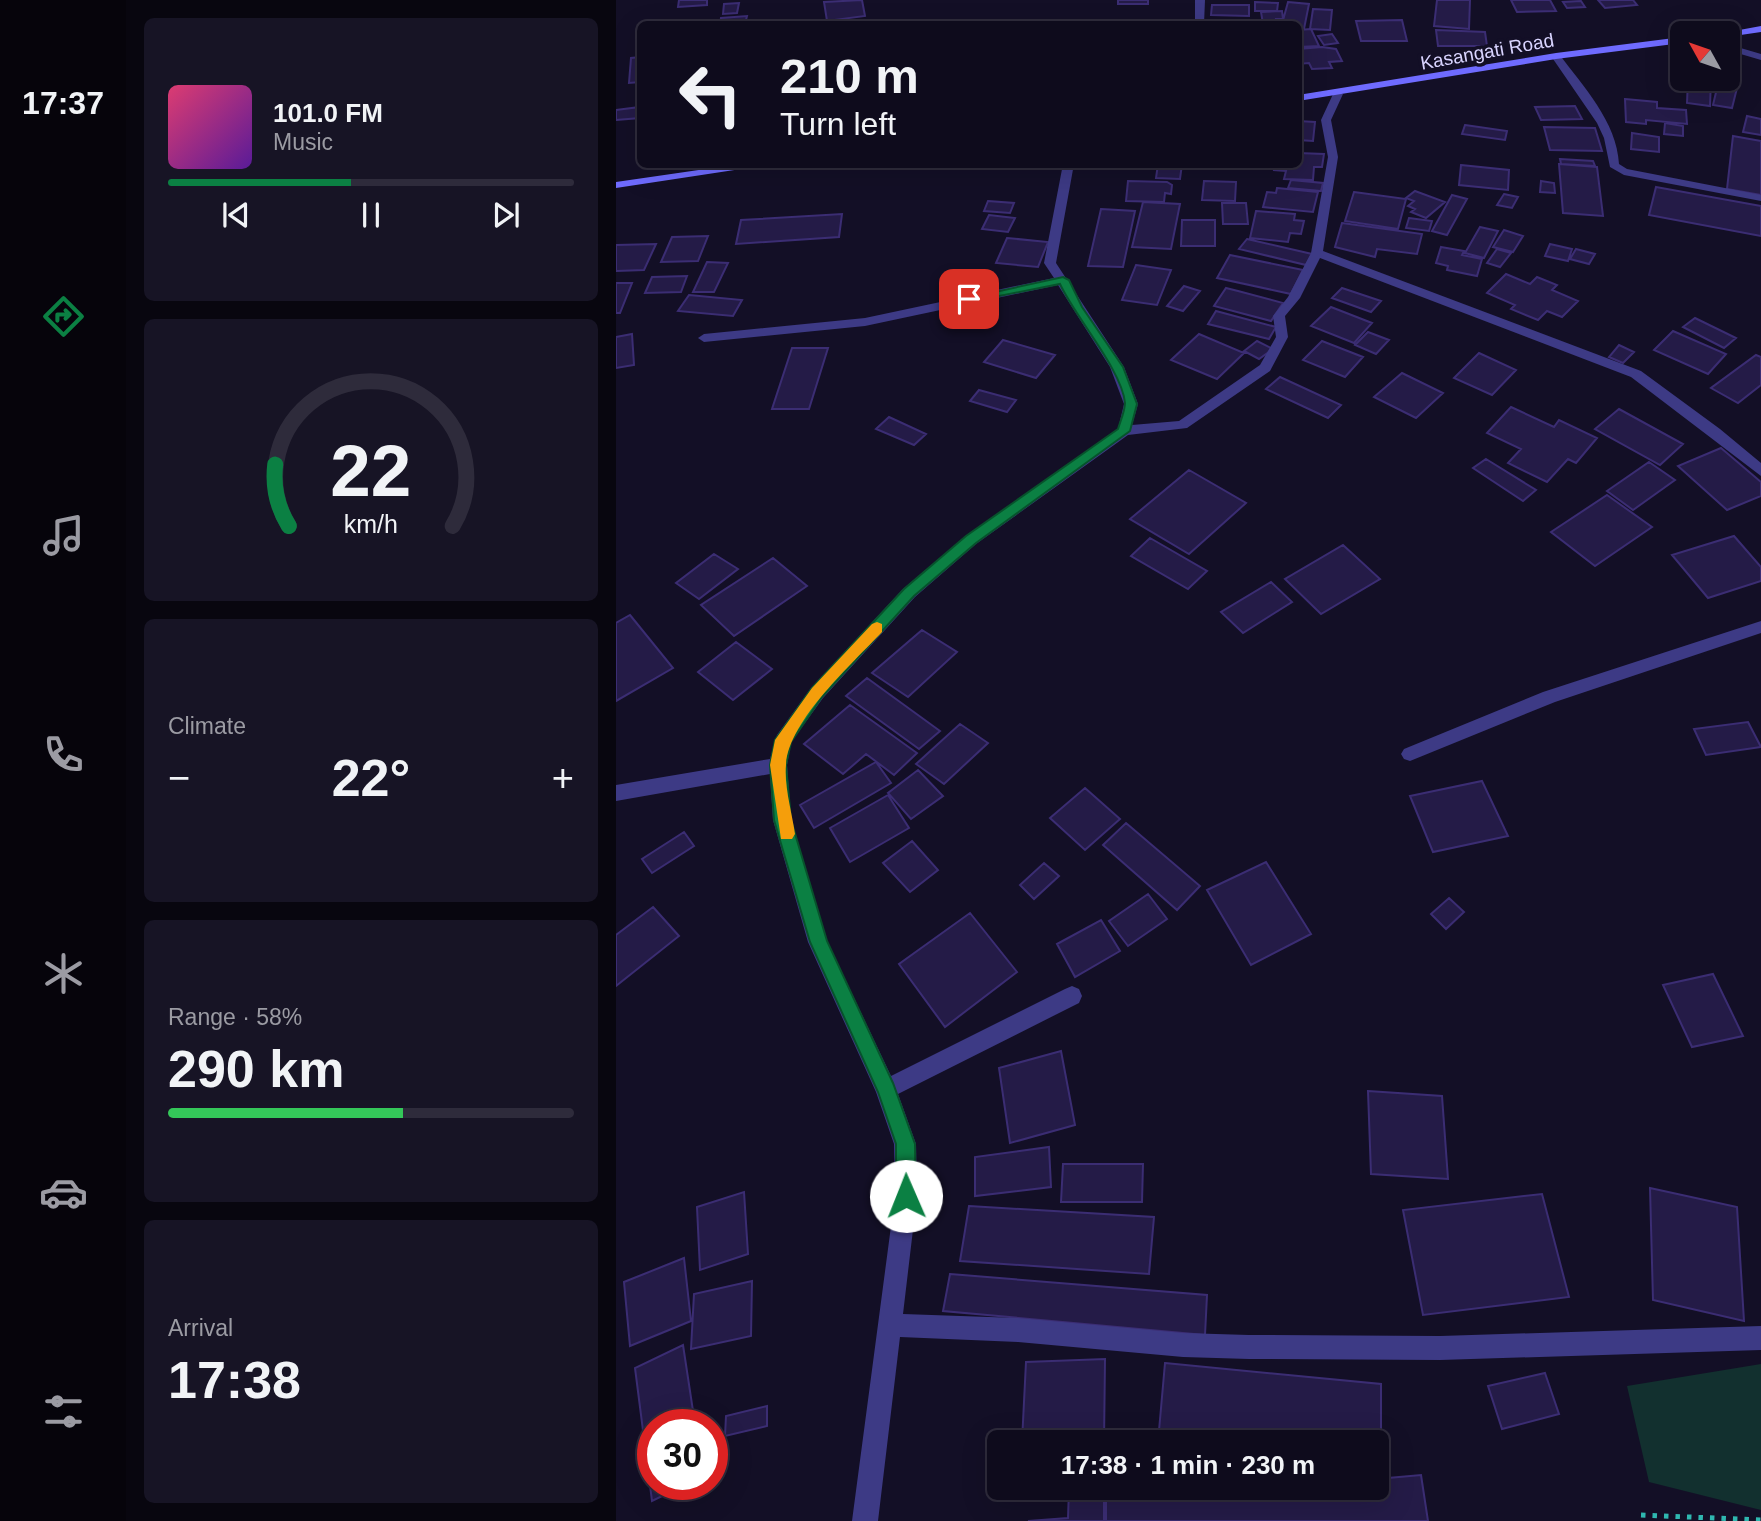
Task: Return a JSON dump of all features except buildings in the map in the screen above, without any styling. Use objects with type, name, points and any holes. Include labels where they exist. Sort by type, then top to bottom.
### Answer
[{"type":"street","points":[[1200,0],[1200,21]]},
{"type":"street","points":[[1740,32],[1761,29]]},
{"type":"street","name":"Kasangati Road","points":[[1302,98],[1338,94],[1556,56],[1670,42]]},
{"type":"street","points":[[1740,51],[1761,57]]},
{"type":"street","points":[[1556,56],[1591,103],[1615,155],[1614,165],[1624,172],[1761,198]]},
{"type":"street","points":[[864,1521],[906,1196],[905,1144],[887,1090],[818,942],[782,820],[778,765],[783,740],[817,693],[909,593],[971,540],[1124,431],[1182,425],[1265,368],[1282,337],[1279,316],[1294,298],[1317,253],[1333,157],[1326,120],[1338,94]]},
{"type":"street","points":[[616,185],[739,168]]},
{"type":"street","points":[[1068,168],[1050,263],[1117,367],[1131,404],[1124,431]]},
{"type":"street","points":[[1317,253],[1636,374],[1715,432],[1761,471]]},
{"type":"street","points":[[704,338],[865,322],[1063,280]]},
{"type":"street","points":[[1410,754],[1549,697],[1761,627]]},
{"type":"street","points":[[616,793],[778,765]]},
{"type":"street","points":[[887,1090],[1072,996]]},
{"type":"street","points":[[889,1325],[1018,1330],[1183,1345],[1249,1348],[1440,1348],[1761,1338]]},
{"type":"path","points":[[1641,1515],[1761,1520]]},
{"type":"green space","points":[[1761,1364],[1761,1510],[1649,1482],[1627,1386]]},
{"type":"slow traffic","points":[[787,834],[782,820],[778,765],[783,740],[817,693],[877,628]]},
{"type":"route","points":[[906,1196],[905,1144],[887,1090],[818,942],[782,820],[778,765],[783,740],[817,693],[909,593],[971,540],[1124,431],[1131,404],[1117,367],[1089,328],[1063,280],[969,299]]}]
